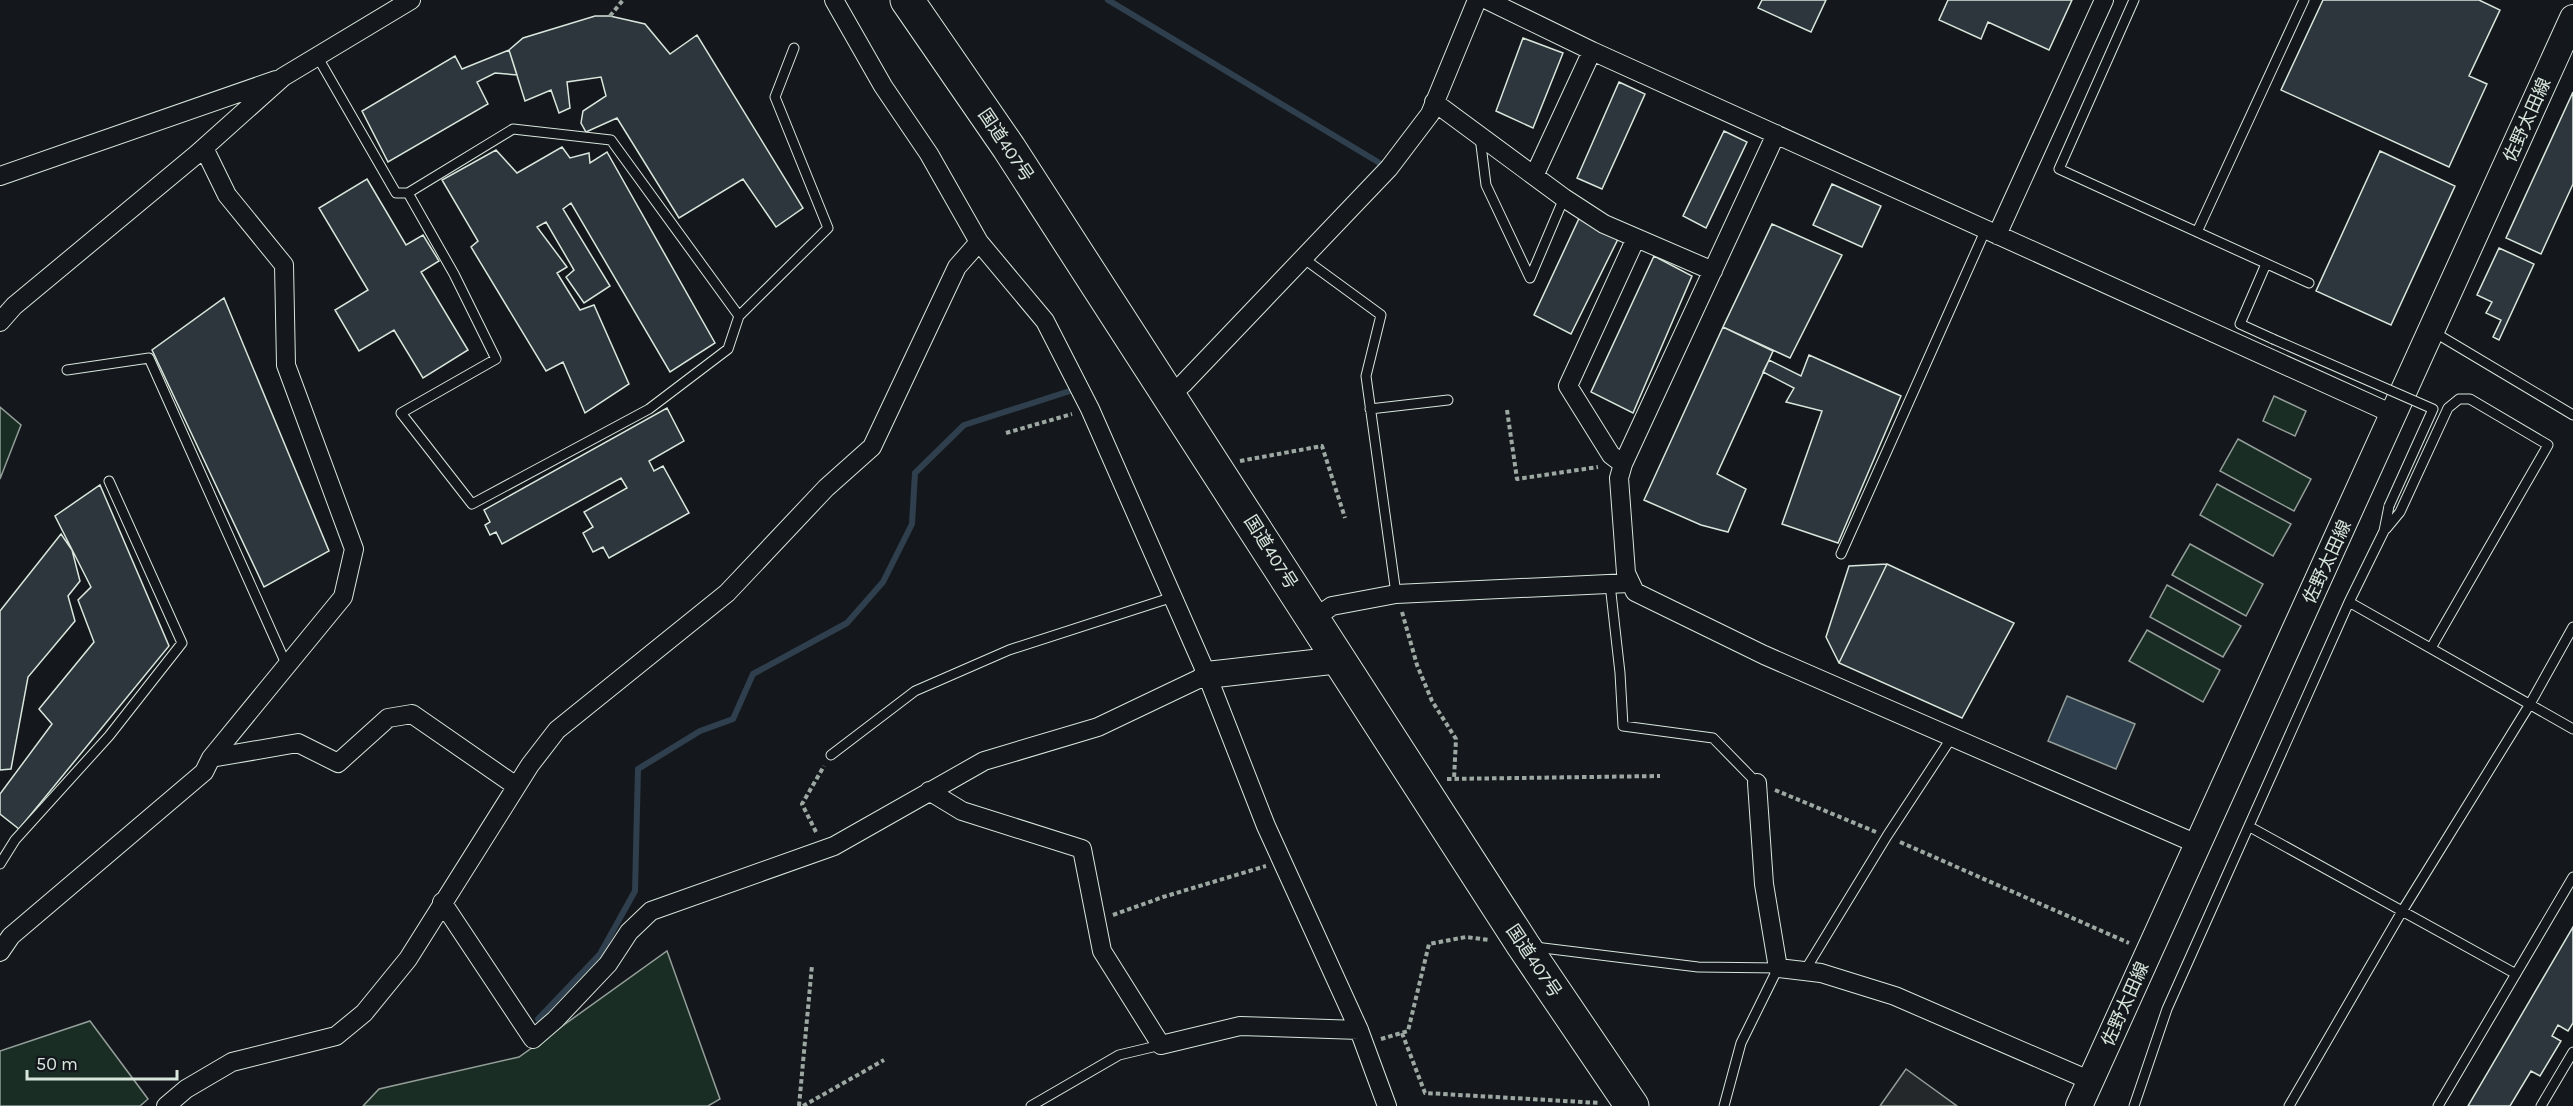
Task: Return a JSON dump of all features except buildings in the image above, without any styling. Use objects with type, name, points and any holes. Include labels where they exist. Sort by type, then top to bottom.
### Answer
[{"type":"highway","name":"国道407号","points":[[907,0],[1009,148],[1523,945],[1632,1105]]},
{"type":"main road","name":"佐野太田線","points":[[2079,1106],[2395,415],[2573,18]]},
{"type":"main road","points":[[1207,675],[1340,660]]},
{"type":"street","points":[[0,322],[14,306],[204,148],[283,77],[411,0]]},
{"type":"street","points":[[834,0],[883,86],[929,154],[979,242],[1044,321],[1090,409],[1207,675],[1281,861],[1361,1037],[1387,1106]]},
{"type":"street","points":[[1169,396],[1389,168],[1430,114],[1477,0]]},
{"type":"street","points":[[1487,0],[1592,51],[2395,415]]},
{"type":"street","points":[[1991,232],[2104,0]]},
{"type":"street","points":[[1534,174],[1592,51]]},
{"type":"street","points":[[0,176],[283,77]]},
{"type":"street","points":[[1434,102],[1564,198],[1604,224],[1713,271]]},
{"type":"street","points":[[1776,134],[1623,464],[1619,478],[1626,573],[1629,583],[1635,592],[1764,655],[2197,844]]},
{"type":"street","points":[[0,952],[12,936],[204,772],[211,758],[343,597],[354,549],[286,365],[285,265],[227,195],[204,148]]},
{"type":"street","points":[[1623,464],[1611,455],[1568,386],[1636,238]]},
{"type":"street","points":[[166,1106],[186,1089],[232,1062],[336,1036],[364,1013],[408,959],[516,786],[557,730],[727,593],[826,488],[872,447],[957,267],[979,242]]},
{"type":"street","points":[[1313,619],[1332,606],[1396,594],[1629,583]]},
{"type":"street","points":[[442,902],[533,1039],[555,1020],[608,964],[629,932],[651,910],[825,849],[984,761],[1098,727],[1207,675]]},
{"type":"street","points":[[211,758],[298,743],[338,763],[388,718],[412,714],[516,786]]},
{"type":"street","points":[[1757,783],[1764,884],[1778,968],[1821,973],[1894,996],[2091,1081]]},
{"type":"street","points":[[929,791],[962,811],[1082,849],[1102,951],[1161,1045],[1240,1026],[1361,1037]]},
{"type":"lane","points":[[2134,0],[2059,169],[2309,283]]},
{"type":"lane","points":[[2197,232],[2304,0]]},
{"type":"lane","points":[[408,193],[454,274],[496,358],[401,413],[472,504],[649,409],[671,394],[728,349],[739,316],[828,228],[775,97],[794,48]]},
{"type":"lane","points":[[317,56],[396,193],[408,193],[513,129],[611,140],[739,316]]},
{"type":"lane","points":[[1480,135],[1486,186],[1530,278],[1564,198]]},
{"type":"lane","points":[[1841,554],[1991,232]]},
{"type":"lane","points":[[1303,258],[1381,315],[1366,376],[1396,594]]},
{"type":"lane","points":[[2134,1106],[2168,1009],[2349,602],[2384,531],[2390,506],[2433,409],[2240,324],[2266,264]]},
{"type":"lane","points":[[2432,331],[2573,415]]},
{"type":"lane","points":[[67,370],[149,358],[287,666]]},
{"type":"lane","points":[[2384,531],[2400,512],[2448,408],[2459,399],[2470,399],[2548,445],[2431,648]]},
{"type":"lane","points":[[1370,409],[1448,400]]},
{"type":"lane","points":[[0,864],[15,840],[109,736],[183,643],[109,481]]},
{"type":"lane","points":[[1610,584],[1620,673],[1623,726],[1713,738],[1757,783]]},
{"type":"lane","points":[[831,755],[915,692],[1008,650],[1173,597]]},
{"type":"lane","points":[[2349,602],[2573,729]]},
{"type":"lane","points":[[2289,1106],[2401,913],[2530,704],[2573,627]]},
{"type":"lane","points":[[1804,972],[1887,836],[1952,737]]},
{"type":"lane","points":[[2250,827],[2401,913],[2516,974]]},
{"type":"lane","points":[[2438,1106],[2573,877]]},
{"type":"lane","points":[[1523,945],[1698,967],[1778,968],[1741,1043],[1724,1106]]},
{"type":"lane","points":[[1031,1106],[1119,1055],[1161,1045]]},
{"type":"lane","points":[[2541,1106],[2573,1052]]},
{"type":"path","points":[[610,16],[623,0]]},
{"type":"path","points":[[1006,433],[1090,409]]},
{"type":"path","points":[[1507,410],[1517,479],[1623,464]]},
{"type":"path","points":[[1216,466],[1322,446],[1345,518]]},
{"type":"path","points":[[1396,594],[1417,665],[1432,701],[1456,739],[1454,779]]},
{"type":"path","points":[[825,849],[802,804],[831,755]]},
{"type":"path","points":[[1416,780],[1660,776]]},
{"type":"path","points":[[1757,783],[1887,836],[2149,950]]},
{"type":"path","points":[[1096,922],[1163,897],[1281,861]]},
{"type":"path","points":[[1361,1037],[1408,1031],[1429,944],[1466,937],[1523,945]]},
{"type":"path","points":[[801,1106],[812,965]]},
{"type":"path","points":[[1402,1033],[1425,1093],[1632,1105]]},
{"type":"path","points":[[801,1106],[884,1060]]},
{"type":"green space","points":[[2274,396],[2306,411],[2295,436],[2263,421]]},
{"type":"green space","points":[[0,407],[21,425],[0,479]]},
{"type":"green space","points":[[2238,439],[2311,479],[2294,511],[2220,471]]},
{"type":"green space","points":[[2217,484],[2291,524],[2273,556],[2200,515]]},
{"type":"green space","points":[[2190,544],[2263,584],[2246,616],[2172,575]]},
{"type":"green space","points":[[2167,585],[2241,626],[2223,657],[2150,617]]},
{"type":"green space","points":[[2147,630],[2220,670],[2203,702],[2129,661]]},
{"type":"green space","points":[[667,951],[720,1099],[708,1106],[363,1106],[379,1089],[519,1057]]},
{"type":"green space","points":[[90,1021],[148,1099],[140,1106],[0,1106],[0,1051]]},
{"type":"shaded area","points":[[1906,1069],[1957,1106],[1880,1106]]},
{"type":"water","points":[[2067,696],[2135,724],[2116,769],[2048,741]]},
{"type":"waterway","points":[[1108,0],[1388,168]]},
{"type":"waterway","points":[[538,1019],[600,954],[635,891],[638,769],[700,731],[733,719],[753,674],[847,623],[883,582],[912,524],[915,473],[964,425],[1076,389]]}]
